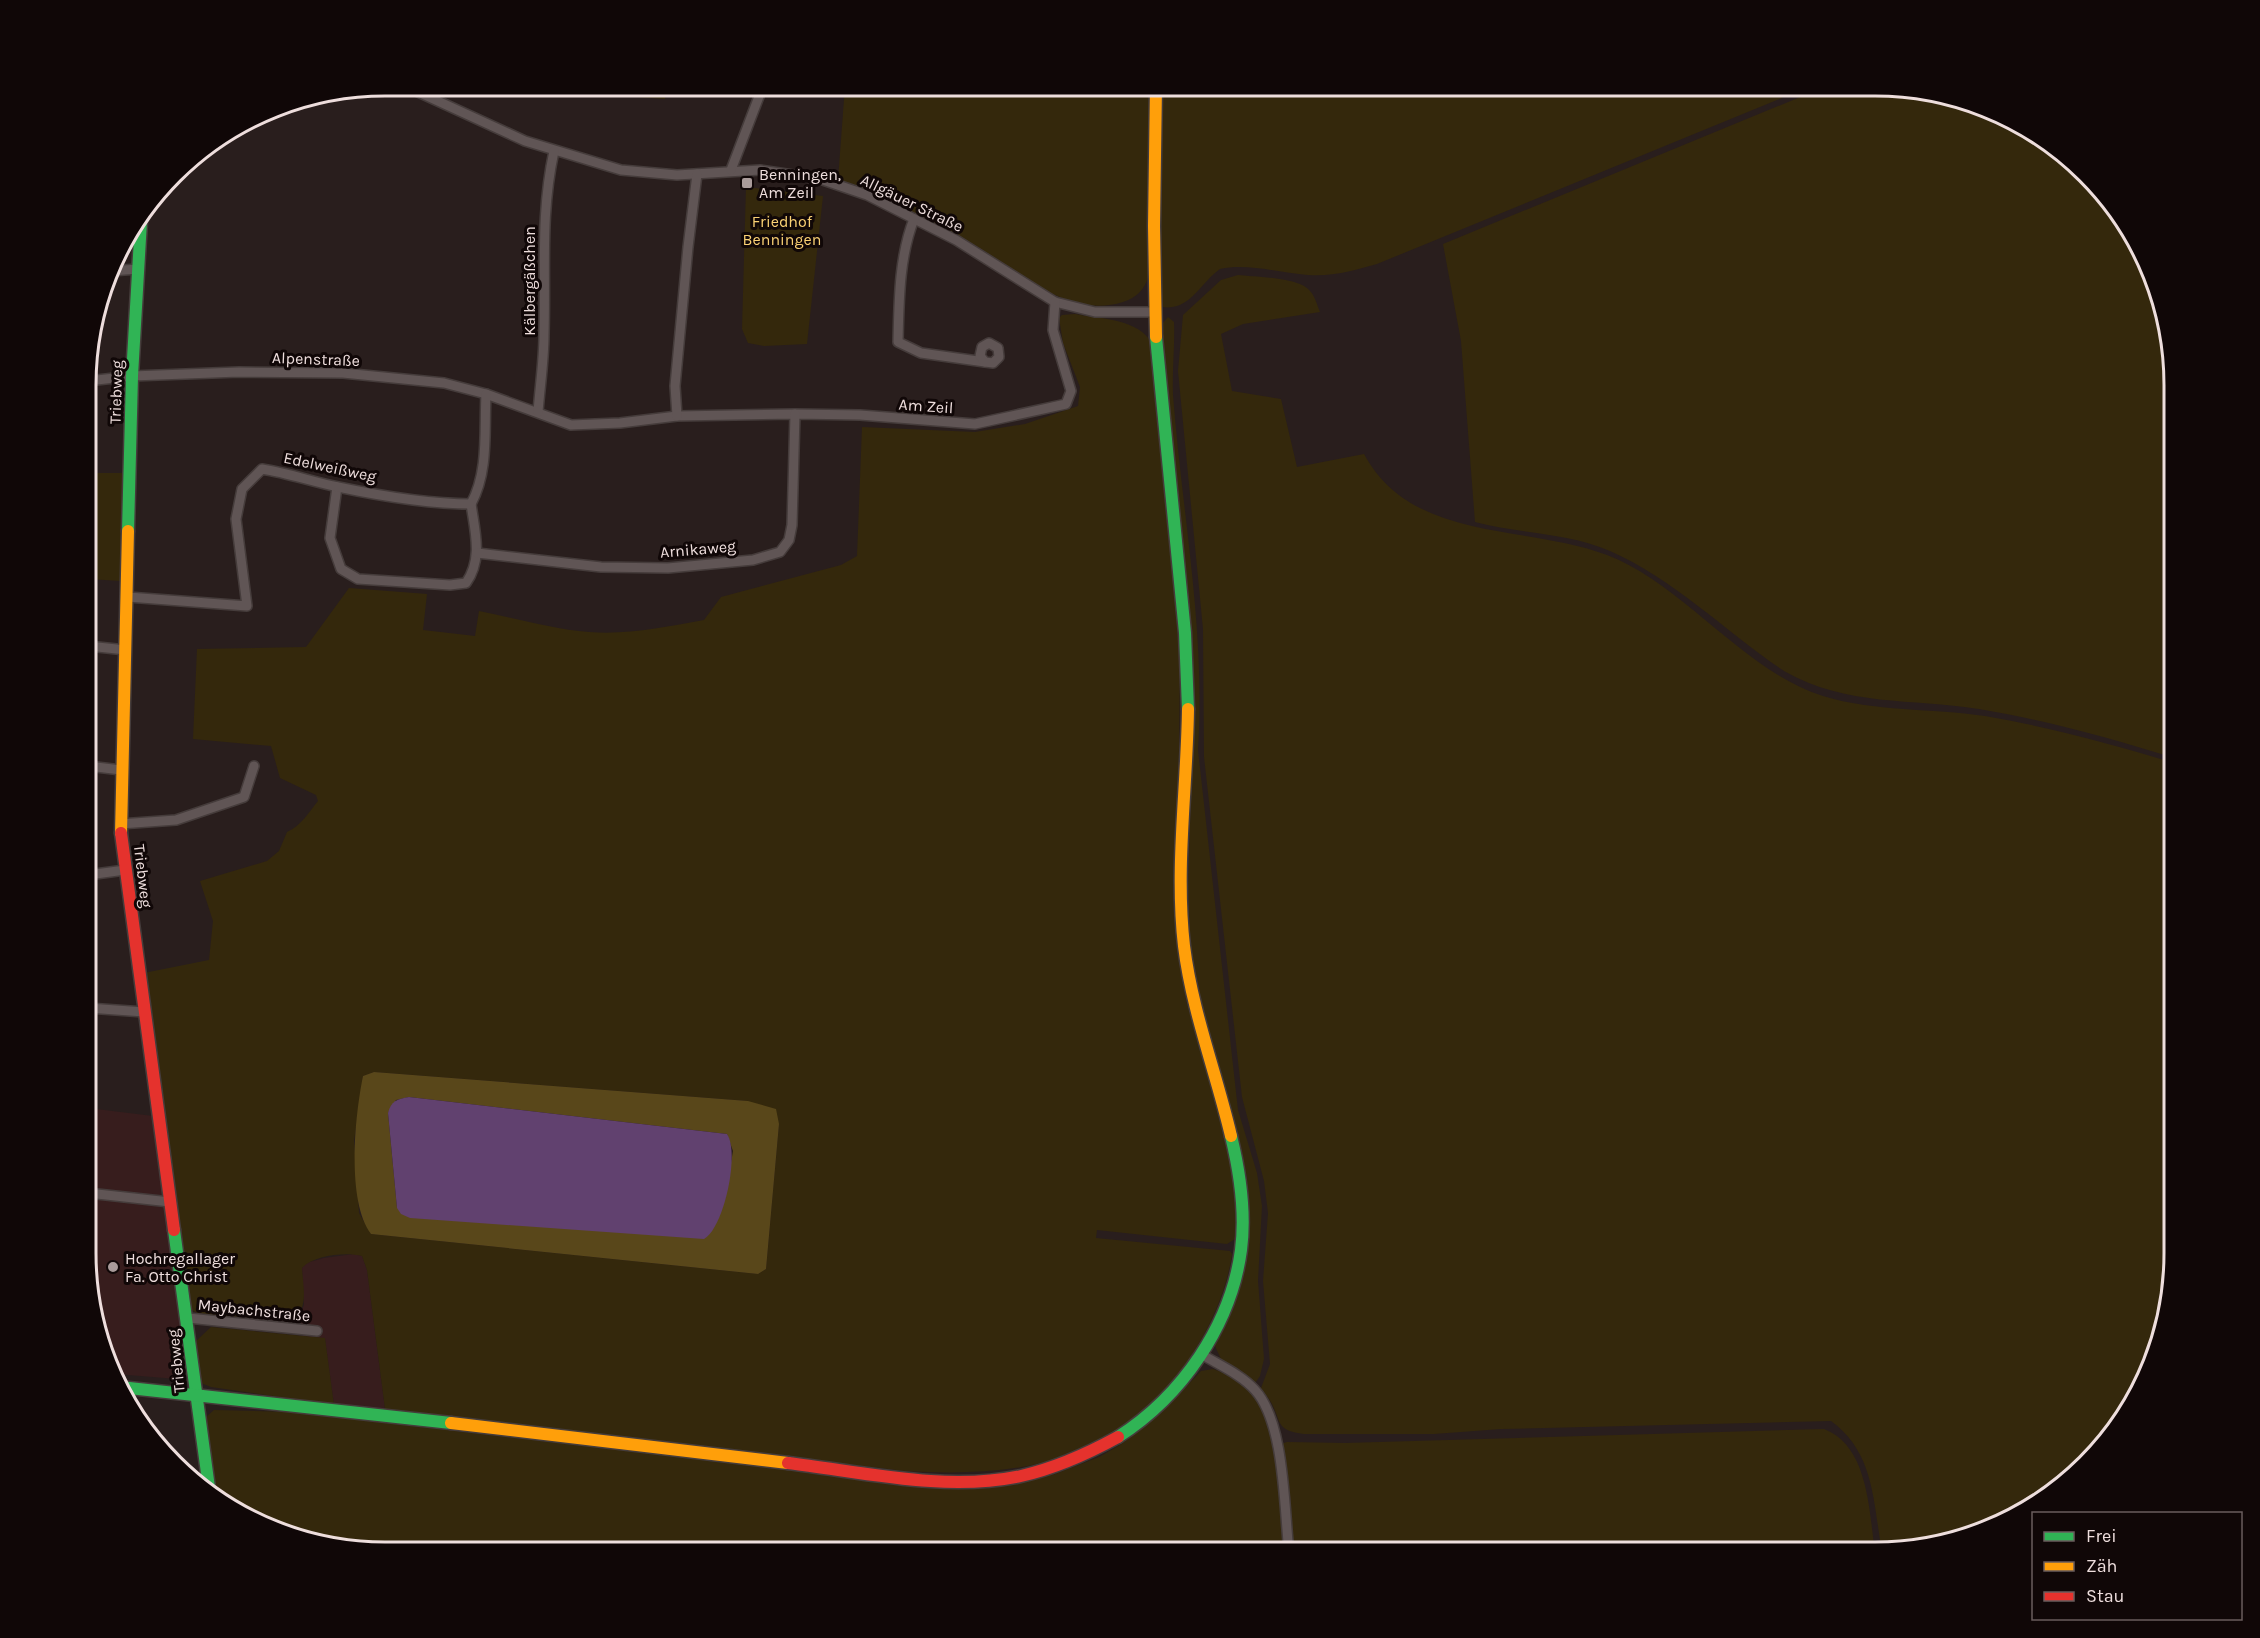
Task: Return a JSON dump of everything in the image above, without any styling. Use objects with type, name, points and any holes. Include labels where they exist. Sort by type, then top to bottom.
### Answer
[{"type":"street","name":"Allgäuer Straße","points":[[426,96],[494,128],[554,152],[639,173],[698,174],[731,170],[775,171],[820,179],[867,195],[914,219],[971,249],[1055,302],[1095,312],[1155,312]]},
{"type":"street","points":[[731,170],[759,96]]},
{"type":"street","points":[[130,1388],[273,1402],[932,1480],[981,1480],[1046,1470],[1108,1445],[1137,1426],[1168,1398],[1201,1354],[1225,1306],[1238,1270],[1243,1223],[1243,1192],[1233,1132],[1193,1005],[1184,945],[1182,879],[1186,666],[1160,396],[1155,312],[1156,96]]},
{"type":"street","name":"Kälbergäßchen","points":[[538,412],[544,336],[543,236],[546,195],[554,152]]},
{"type":"street","points":[[677,416],[675,386],[688,247],[698,174]]},
{"type":"street","points":[[914,219],[907,236],[899,298],[898,342],[921,353],[985,362]]},
{"type":"street","name":"Triebweg","points":[[140,233],[132,376],[128,597],[120,824],[170,1202],[188,1318],[208,1481]]},
{"type":"street","points":[[120,270],[138,269]]},
{"type":"street","name":"Am Zeil","points":[[538,412],[571,425],[620,423],[677,416],[795,414],[860,414],[975,424],[1066,404],[1071,391],[1053,330],[1055,302]]},
{"type":"street","name":"Alpenstraße","points":[[96,380],[132,376],[239,372],[344,373],[444,383],[486,394],[538,412]]},
{"type":"street","points":[[337,487],[330,538],[341,569],[358,579],[450,585],[466,583],[474,572],[477,553],[471,504],[480,488],[483,472],[486,394]]},
{"type":"street","name":"Arnikaweg","points":[[477,553],[601,567],[668,568],[753,560],[780,552],[789,540],[792,525],[795,414]]},
{"type":"street","name":"Edelweißweg","points":[[128,597],[247,606],[236,519],[243,489],[262,469],[288,473],[337,487],[449,504],[471,504]]},
{"type":"street","points":[[96,647],[126,650]]},
{"type":"street","points":[[120,824],[176,820],[244,797],[254,766]]},
{"type":"street","points":[[96,767],[121,770]]},
{"type":"street","points":[[96,874],[125,870]]},
{"type":"street","points":[[96,1009],[144,1012]]},
{"type":"street","points":[[96,1193],[170,1202]]},
{"type":"street","name":"Maybachstraße","points":[[188,1318],[317,1331]]},
{"type":"street","points":[[1201,1354],[1239,1378],[1264,1401],[1277,1438],[1288,1542]]},
{"type":"shaded area","points":[[374,1072],[748,1101],[776,1109],[779,1124],[766,1269],[758,1274],[371,1234],[363,1219],[355,1180],[355,1134],[363,1076]],"holes":[[[409,1097],[727,1134],[733,1151],[725,1198],[397,1208],[388,1113],[396,1100]]]},
{"type":"shaded area","points":[[409,1097],[727,1134],[731,1144],[731,1173],[718,1221],[704,1239],[410,1218],[401,1214],[397,1208],[388,1113],[395,1101]]},
{"type":"shaded area","points":[[96,1109],[153,1116],[187,1369],[177,1379],[123,1375],[111,1346],[98,1291]]},
{"type":"shaded area","points":[[354,1254],[362,1256],[367,1270],[385,1409],[334,1405],[325,1339],[303,1336],[300,1315],[304,1305],[302,1268],[306,1263],[324,1258]]},
{"type":"green space","points":[[624,96],[665,96],[665,99]]},
{"type":"green space","points":[[844,96],[1149,96],[1148,278],[1136,296],[1123,302],[1102,306],[1081,304],[1062,298],[1042,289],[988,253],[922,217],[889,200],[838,180]]},
{"type":"green space","points":[[1161,96],[1781,96],[1782,98],[1377,264],[1326,275],[1231,267],[1220,269],[1181,305],[1163,307],[1160,301]]},
{"type":"green space","points":[[1803,96],[1913,98],[1950,106],[2003,126],[2051,156],[2092,195],[2125,241],[2149,292],[2162,347],[2164,385],[2164,755],[2077,730],[2004,713],[1855,696],[1831,691],[1784,671],[1678,591],[1610,551],[1577,540],[1475,522],[1461,341],[1443,244]]},
{"type":"green space","name":"Friedhof Benningen","points":[[746,187],[823,196],[807,344],[764,346],[748,343],[742,329]]},
{"type":"green space","points":[[1238,275],[1297,283],[1310,291],[1320,312],[1243,324],[1221,334],[1232,391],[1281,399],[1297,467],[1364,454],[1385,483],[1411,503],[1441,517],[1473,526],[1575,545],[1607,555],[1635,568],[1662,586],[1767,668],[1794,684],[1823,696],[1863,705],[2009,720],[2080,736],[2164,760],[2164,1253],[2162,1291],[2149,1346],[2134,1381],[2115,1413],[2079,1457],[2035,1493],[2003,1512],[1968,1527],[1913,1540],[1881,1542],[1874,1497],[1864,1463],[1845,1434],[1831,1421],[1501,1429],[1434,1434],[1304,1434],[1281,1425],[1272,1404],[1261,1388],[1270,1364],[1263,1281],[1268,1213],[1264,1181],[1242,1097],[1204,757],[1203,629],[1178,371],[1183,315],[1221,280]]},
{"type":"green space","points":[[1075,314],[1125,323],[1142,332],[1149,339],[1180,652],[1177,944],[1186,1000],[1231,1156],[1237,1206],[1235,1239],[1227,1244],[1097,1230],[1096,1238],[1230,1251],[1232,1254],[1222,1294],[1206,1332],[1192,1355],[1164,1391],[1134,1419],[1102,1441],[1067,1456],[1030,1466],[990,1471],[905,1471],[385,1409],[367,1270],[362,1256],[348,1254],[322,1257],[302,1268],[303,1303],[293,1320],[199,1314],[192,1310],[144,973],[209,960],[213,921],[200,881],[267,861],[279,851],[287,832],[301,822],[318,801],[316,795],[280,778],[271,746],[193,739],[197,649],[306,647],[349,588],[427,594],[423,630],[475,636],[479,611],[561,628],[603,633],[647,630],[704,620],[721,597],[841,565],[857,556],[862,427],[975,432],[1025,424],[1078,406],[1080,387],[1063,343],[1059,318],[1062,315]],"holes":[[[374,1072],[748,1101],[779,1124],[766,1269],[758,1274],[371,1234],[359,1213],[354,1141],[363,1076]]]},
{"type":"green space","points":[[1168,317],[1174,322],[1173,395],[1196,616],[1200,705],[1198,750],[1238,1110],[1257,1173],[1262,1206],[1258,1281],[1264,1359],[1260,1376],[1255,1383],[1221,1359],[1215,1346],[1235,1296],[1244,1256],[1248,1218],[1247,1177],[1234,1118],[1201,1012],[1191,956],[1188,888],[1193,730],[1180,536],[1163,353],[1163,323]]},
{"type":"green space","points":[[96,473],[123,473],[121,581],[96,579]]},
{"type":"green space","points":[[211,1327],[325,1338],[334,1405],[211,1387],[201,1383],[196,1341]]},
{"type":"green space","points":[[1213,1369],[1244,1386],[1258,1401],[1265,1415],[1274,1452],[1283,1542],[385,1542],[347,1540],[292,1527],[275,1520],[241,1503],[213,1485],[206,1417],[214,1410],[291,1412],[898,1482],[1005,1483],[1055,1474],[1099,1457],[1120,1445],[1162,1412],[1201,1371]]},
{"type":"green space","points":[[1824,1429],[1839,1438],[1850,1450],[1858,1465],[1868,1500],[1874,1542],[1291,1542],[1281,1444],[1287,1442],[1345,1443]]},
{"type":"traffic: fast","points":[[128,531],[132,376],[140,232]]},
{"type":"traffic: fast","points":[[1156,337],[1185,633],[1188,709]]},
{"type":"traffic: fast","points":[[1118,1437],[1163,1401],[1182,1380],[1200,1356],[1227,1305],[1241,1250],[1243,1221],[1239,1178],[1231,1136]]},
{"type":"traffic: fast","points":[[174,1230],[208,1481]]},
{"type":"traffic: fast","points":[[130,1388],[451,1423]]},
{"type":"traffic: slow","points":[[1156,96],[1154,226],[1156,337]]},
{"type":"traffic: slow","points":[[121,833],[128,531]]},
{"type":"traffic: slow","points":[[1188,709],[1181,857],[1184,946],[1198,1018],[1231,1136]]},
{"type":"traffic: slow","points":[[451,1423],[788,1463]]},
{"type":"traffic: jam","points":[[121,833],[174,1230]]},
{"type":"traffic: jam","points":[[788,1463],[905,1479],[963,1482],[993,1480],[1021,1476],[1059,1465],[1118,1437]]},
{"type":"place","name":"Benningen, Am Zeil","points":[[747,183]]},
{"type":"place","name":"Hochregallager Fa. Otto Christ","points":[[113,1267]]}]
